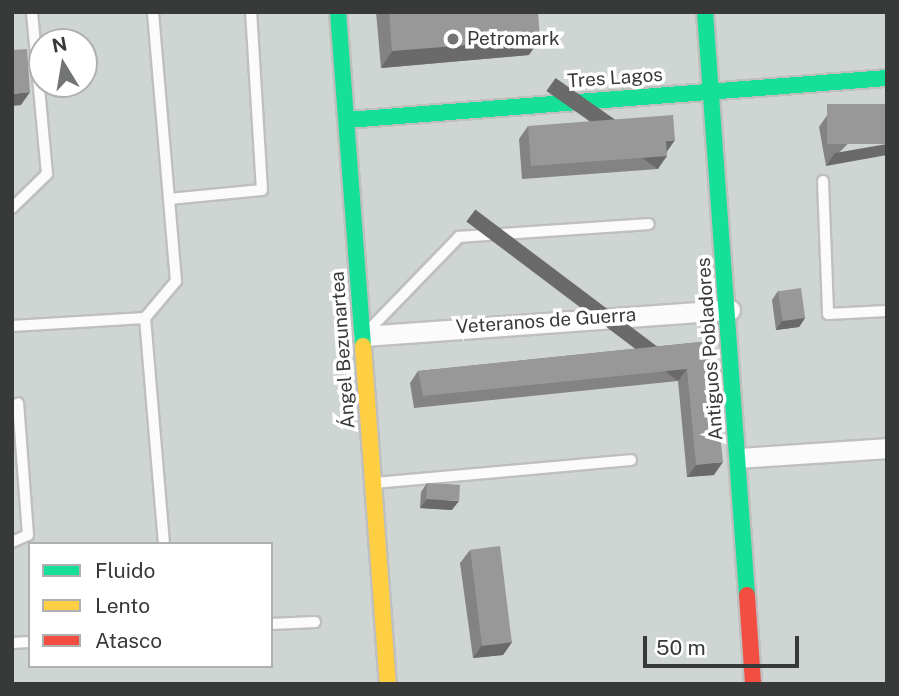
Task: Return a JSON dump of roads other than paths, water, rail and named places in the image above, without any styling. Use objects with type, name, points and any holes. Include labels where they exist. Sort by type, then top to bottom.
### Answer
[{"type":"street","name":"Ángel Bezunartea","points":[[338,12],[388,684]]},
{"type":"street","name":"Antiguos Pobladores","points":[[705,12],[730,310],[753,684]]},
{"type":"street","name":"Tres Lagos","points":[[346,120],[887,78]]},
{"type":"street","name":"Veteranos de Guerra","points":[[363,336],[730,310]]},
{"type":"street","points":[[738,458],[887,448]]},
{"type":"lane","points":[[12,208],[47,174],[32,12]]},
{"type":"lane","points":[[153,12],[176,281],[145,318],[164,542]]},
{"type":"lane","points":[[169,199],[262,190],[251,12]]},
{"type":"lane","points":[[823,181],[828,314],[887,311]]},
{"type":"lane","points":[[363,336],[459,237],[649,224]]},
{"type":"lane","points":[[12,327],[145,318]]},
{"type":"lane","points":[[12,542],[28,536],[18,403]]},
{"type":"lane","points":[[374,483],[631,460]]},
{"type":"lane","points":[[273,624],[315,622]]},
{"type":"place","name":"Petromark","points":[[453,39]]}]
